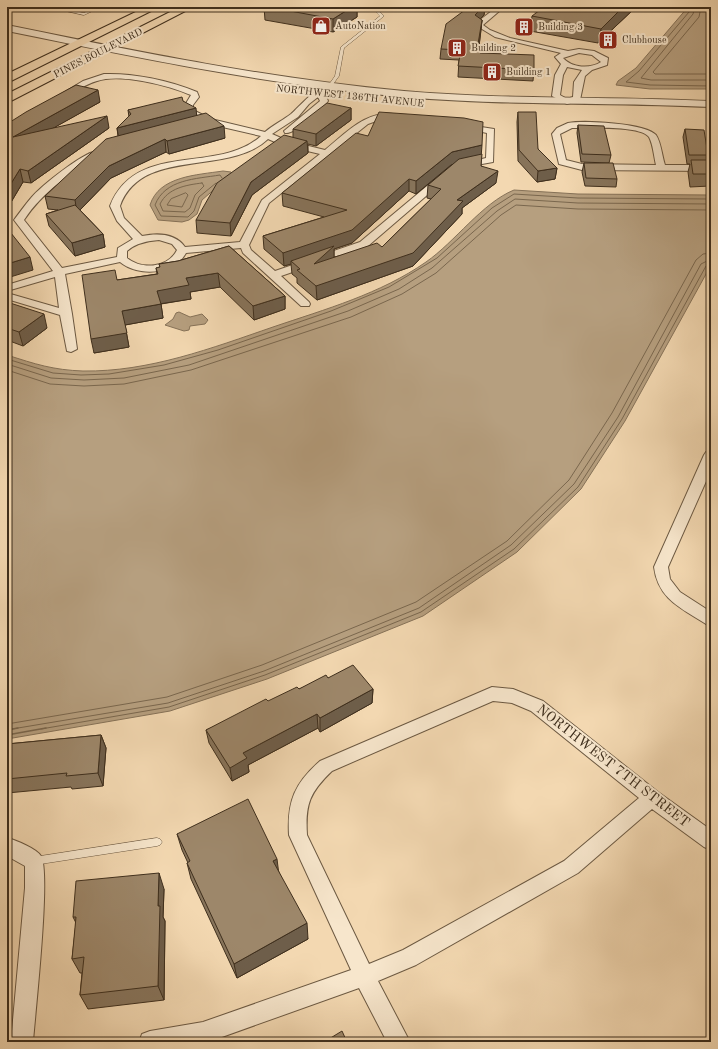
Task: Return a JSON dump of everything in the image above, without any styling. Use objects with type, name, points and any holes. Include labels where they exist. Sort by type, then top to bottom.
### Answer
[{"type":"highway","name":"PINES BOULEVARD","points":[[7,79],[154,7]]},
{"type":"highway","name":"PINES BOULEVARD","points":[[7,100],[188,7]]},
{"type":"street","points":[[501,7],[479,25],[482,28],[506,38],[548,46],[566,52],[587,52],[599,55],[605,60],[604,63],[585,70],[582,73],[579,81],[577,98],[568,106],[556,96],[559,75],[565,64]]},
{"type":"street","name":"NORTHWEST 136TH AVENUE","points":[[7,28],[210,69],[330,86],[568,106],[711,113]]},
{"type":"street","name":"NORTHWEST 136TH AVENUE","points":[[48,47],[200,76],[321,94],[401,103],[568,106],[711,104]]},
{"type":"street","points":[[566,52],[559,57],[565,64],[582,68],[596,67]]},
{"type":"street","points":[[53,101],[94,79],[106,76],[118,77],[185,90],[194,94],[195,97],[189,105],[189,111],[208,121],[281,134],[296,125],[324,101],[321,94]]},
{"type":"street","points":[[140,240],[120,219],[115,206],[123,190],[138,177],[164,166],[193,160],[222,157],[249,148],[284,123],[309,99],[321,94],[330,86]]},
{"type":"street","points":[[300,109],[294,110],[282,116],[268,127],[270,133],[285,142],[326,154]]},
{"type":"street","points":[[305,304],[275,275],[247,252],[244,245],[265,202],[364,122],[382,116],[404,118]]},
{"type":"street","points":[[193,125],[208,121]]},
{"type":"street","points":[[284,123],[296,125]]},
{"type":"street","points":[[275,275],[364,244],[451,170],[490,160],[491,131],[455,124]]},
{"type":"street","points":[[661,168],[653,137],[647,131],[632,127],[571,125],[560,130],[556,134],[562,162],[582,167],[661,168],[711,168]]},
{"type":"street","points":[[71,349],[67,314],[59,272],[19,220],[26,208],[59,176],[105,148]]},
{"type":"street","points":[[122,259],[122,250],[132,242],[159,237],[175,242],[182,250]]},
{"type":"street","points":[[182,250],[244,245]]},
{"type":"street","points":[[7,288],[59,272],[122,259],[132,266],[155,267],[176,260],[182,250]]},
{"type":"street","points":[[7,296],[67,314]]},
{"type":"street","points":[[711,456],[706,479],[661,567],[663,581],[675,596],[711,620]]},
{"type":"street","name":"NORTHWEST 7TH STREET","points":[[399,1042],[364,976],[298,835],[296,816],[302,793],[311,778],[326,766],[492,694],[513,696],[537,706],[652,798],[711,842]]},
{"type":"street","points":[[150,1042],[204,1038],[409,958],[571,867],[652,798]]},
{"type":"street","points":[[10,847],[34,861],[35,888],[22,1042]]},
{"type":"lane","points":[[7,9],[11,7]]},
{"type":"lane","points":[[50,7],[84,14],[99,7]]},
{"type":"lane","points":[[330,86],[337,76],[342,48],[382,16],[373,7]]},
{"type":"lane","points":[[429,7],[442,9]]},
{"type":"lane","points":[[514,7],[537,11]]},
{"type":"lane","points":[[34,861],[157,842]]},
{"type":"water","points":[[688,7],[711,7],[711,89],[650,89],[616,85],[618,81],[636,68]]},
{"type":"water","points":[[223,171],[231,172],[232,174],[202,200],[197,214],[189,220],[182,222],[158,220],[150,205],[155,195],[162,188],[180,179]]},
{"type":"water","points":[[514,190],[578,194],[711,195],[711,265],[625,421],[581,489],[517,552],[423,616],[267,679],[170,711],[7,739],[7,355],[53,368],[83,371],[108,370],[132,368],[156,363],[227,343],[333,307],[390,283],[437,254],[480,213],[502,196]]},
{"type":"water","points":[[179,312],[190,317],[202,314],[208,320],[205,324],[190,326],[189,330],[184,331],[165,325],[173,319],[176,313]]},
{"type":"building","points":[[269,7],[352,7],[333,19]]},
{"type":"building","points":[[469,7],[483,7],[475,15],[482,20],[478,44],[479,47],[481,47],[480,53],[534,55],[534,70],[458,66],[461,50],[441,49],[446,24]]},
{"type":"building","points":[[544,7],[623,7],[601,29],[532,16]]},
{"type":"building","points":[[76,85],[98,90],[13,137],[107,116],[28,171],[20,169],[7,190],[7,124]]},
{"type":"building","points":[[182,97],[183,101],[196,108],[117,128],[131,114],[128,110]]},
{"type":"building","points":[[327,103],[351,108],[316,134],[293,129]]},
{"type":"building","points":[[379,112],[464,118],[483,122],[482,145],[452,152],[416,181],[409,179],[352,230],[283,253],[263,236],[347,210],[282,193],[356,133],[368,136]]},
{"type":"building","points":[[518,112],[536,112],[538,149],[557,168],[538,171],[519,150]]},
{"type":"building","points":[[206,113],[224,126],[167,141],[165,139],[109,166],[75,200],[45,196],[106,139]]},
{"type":"building","points":[[578,125],[604,126],[611,155],[582,154]]},
{"type":"building","points":[[685,129],[704,130],[708,155],[689,155]]},
{"type":"building","points":[[284,135],[307,141],[251,182],[230,223],[196,220],[217,183]]},
{"type":"building","points":[[482,154],[481,166],[498,171],[457,200],[463,201],[413,253],[316,286],[297,270],[300,269],[291,261],[334,246],[314,264],[377,243],[382,247],[441,189],[428,185],[459,159]]},
{"type":"building","points":[[691,160],[711,160],[711,174],[693,174]]},
{"type":"building","points":[[584,163],[613,163],[617,179],[586,178]]},
{"type":"building","points":[[75,205],[103,234],[72,243],[46,214]]},
{"type":"building","points":[[7,228],[30,257],[7,264]]},
{"type":"building","points":[[229,246],[285,296],[253,306],[218,273],[186,278],[189,285],[157,291],[161,304],[122,311],[127,333],[91,339],[82,275],[115,270],[117,280],[158,274],[156,268],[160,267],[159,264],[178,261]]},
{"type":"building","points":[[7,302],[44,314],[19,332],[7,328]]},
{"type":"building","points":[[353,665],[373,689],[320,718],[317,714],[243,753],[247,758],[230,768],[206,730],[266,699],[268,701],[297,687],[299,689],[326,675],[328,678]]},
{"type":"building","points":[[101,735],[98,773],[66,776],[67,773],[7,779],[7,744]]},
{"type":"building","points":[[248,799],[277,859],[273,861],[307,923],[234,964],[187,863],[190,861],[177,834]]},
{"type":"building","points":[[159,873],[158,906],[160,906],[158,986],[80,995],[84,957],[72,959],[76,917],[73,917],[76,881]]},
{"type":"building","points":[[342,1031],[347,1042],[324,1042]]},
{"type":"place","name":"AutoNation","points":[[321,26]]},
{"type":"place","name":"Building 3","points":[[524,27]]},
{"type":"place","name":"Clubhouse","points":[[608,40]]},
{"type":"place","name":"Building 2","points":[[457,48]]},
{"type":"place","name":"Building 1","points":[[492,72]]}]
